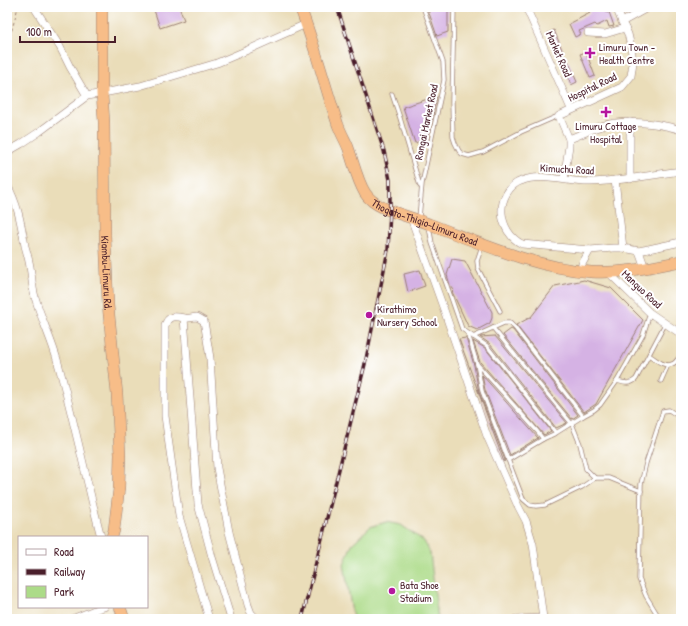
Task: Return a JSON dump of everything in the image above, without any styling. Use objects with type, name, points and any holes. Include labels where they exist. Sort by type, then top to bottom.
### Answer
[{"type":"highway","name":"Kiambu-Limuru Rd.","points":[[102,7],[105,235],[108,305],[116,380],[120,455],[119,488],[112,536]]},
{"type":"highway","name":"Thogoto-Thigio-Limuru Road","points":[[300,7],[339,127],[365,193],[380,206],[483,245],[551,266],[581,271],[608,272],[629,271],[681,261]]},
{"type":"highway","points":[[120,608],[124,619]]},
{"type":"street","points":[[34,7],[60,47],[87,96]]},
{"type":"street","name":"Market Road","points":[[526,7],[572,109]]},
{"type":"street","name":"Hospital Road","points":[[564,179],[569,139],[559,116],[622,87],[631,76],[633,62],[631,47],[628,34],[616,7]]},
{"type":"street","points":[[588,33],[604,34],[624,25],[649,7]]},
{"type":"street","points":[[7,152],[39,132],[87,96],[140,86],[217,63],[306,24]]},
{"type":"street","points":[[569,139],[601,126],[616,123],[630,122],[663,125],[681,130]]},
{"type":"street","points":[[630,122],[630,179]]},
{"type":"street","name":"Kimuchu Road","points":[[681,171],[630,179],[589,182],[564,179],[532,178],[514,185],[503,200],[501,211],[503,221],[509,235],[515,241],[522,244],[590,250],[623,248],[640,251],[681,242]]},
{"type":"street","points":[[616,180],[623,248]]},
{"type":"street","points":[[7,185],[20,216],[30,266],[32,286],[42,321],[52,341],[77,434],[102,536]]},
{"type":"street","points":[[420,221],[443,307],[487,436],[526,521],[533,544],[543,618],[516,619]]},
{"type":"street","points":[[581,271],[582,264],[590,250]]},
{"type":"street","points":[[640,251],[644,268]]},
{"type":"street","name":"Manguo Road","points":[[608,272],[650,313],[681,334]]},
{"type":"street","points":[[209,619],[179,516],[165,416],[165,326],[166,320],[170,317],[197,317],[204,321],[210,358],[216,468],[229,532],[248,605],[257,619]]},
{"type":"street","points":[[184,318],[198,504],[231,619]]},
{"type":"street","points":[[72,619],[100,608]]},
{"type":"lane","name":"Rongai Market Road","points":[[423,7],[444,62],[444,80],[421,189],[420,221],[432,243],[462,329],[468,334]]},
{"type":"lane","name":"Rongai Market Road","points":[[454,7],[452,69],[453,136],[454,143],[459,151],[462,154],[469,156]]},
{"type":"lane","points":[[444,69],[452,69]]},
{"type":"lane","points":[[392,94],[421,189]]},
{"type":"lane","name":"Hospital Road","points":[[469,156],[483,152],[521,132],[559,116]]},
{"type":"lane","points":[[483,245],[477,262],[478,269],[500,311]]},
{"type":"lane","points":[[508,460],[572,424],[600,405],[617,381],[642,335],[650,313]]},
{"type":"lane","points":[[473,337],[504,323],[510,323],[582,416]]},
{"type":"lane","points":[[617,381],[628,384],[632,383],[636,379],[665,324]]},
{"type":"lane","points":[[493,328],[572,424],[580,444],[586,469],[595,478]]},
{"type":"lane","points":[[468,334],[487,346],[556,433]]},
{"type":"lane","points":[[468,334],[477,364],[482,391],[523,499],[530,505],[545,505],[582,487],[595,478],[609,478],[641,491]]},
{"type":"lane","points":[[648,355],[668,365],[674,363],[681,355]]},
{"type":"lane","points":[[477,364],[537,430],[543,439]]},
{"type":"lane","points":[[661,381],[668,365]]},
{"type":"lane","points":[[660,619],[646,596],[639,579],[641,484],[646,463],[663,411],[669,410],[681,418]]},
{"type":"path","points":[[7,48],[18,7]]},
{"type":"green space","name":"Bata Shoe Stadium","points":[[386,522],[401,525],[424,541],[430,553],[438,619],[353,619],[344,564],[352,544],[370,527]]},
{"type":"building","points":[[153,7],[179,7],[184,20],[160,28]]},
{"type":"building","points":[[427,7],[448,7],[448,32],[437,36]]},
{"type":"building","points":[[587,7],[604,7],[607,13],[609,12],[614,26],[609,27],[607,21],[597,26],[595,24],[579,31],[581,34],[575,37],[569,24],[590,13]]},
{"type":"building","points":[[554,30],[563,52],[556,55],[552,45],[554,45],[548,33]]},
{"type":"building","points":[[586,52],[595,76],[590,78],[580,54]]},
{"type":"building","points":[[568,61],[577,82],[571,85],[566,70],[564,71],[561,64]]},
{"type":"building","points":[[437,96],[427,141],[415,143],[403,107]]},
{"type":"building","points":[[452,259],[465,261],[492,312],[490,323],[477,330],[468,326],[452,292],[454,290],[450,285],[447,275]]},
{"type":"building","points":[[420,270],[425,286],[408,292],[404,274]]},
{"type":"building","points":[[584,280],[611,288],[643,320],[596,404],[584,412],[516,325],[531,317],[555,286]]},
{"type":"building","points":[[511,329],[578,415],[572,419],[503,335]]},
{"type":"building","points":[[495,336],[567,423],[556,428],[490,344],[480,337]]},
{"type":"building","points":[[466,338],[474,365],[479,392],[505,460],[504,462],[459,339]]},
{"type":"building","points":[[473,341],[485,348],[551,431],[544,435],[480,362]]},
{"type":"building","points":[[482,375],[538,438],[510,455],[485,390]]},
{"type":"railway","points":[[302,619],[365,364],[388,250],[390,180],[384,151],[337,7]]},
{"type":"place","name":"Limuru Town - Health Centre","points":[[590,53]]},
{"type":"place","name":"Limuru Cottage Hospital","points":[[606,112]]},
{"type":"place","name":"Kirathimo Nursery School","points":[[369,315]]},
{"type":"place","name":"Bata Shoe Stadium","points":[[392,591]]}]
